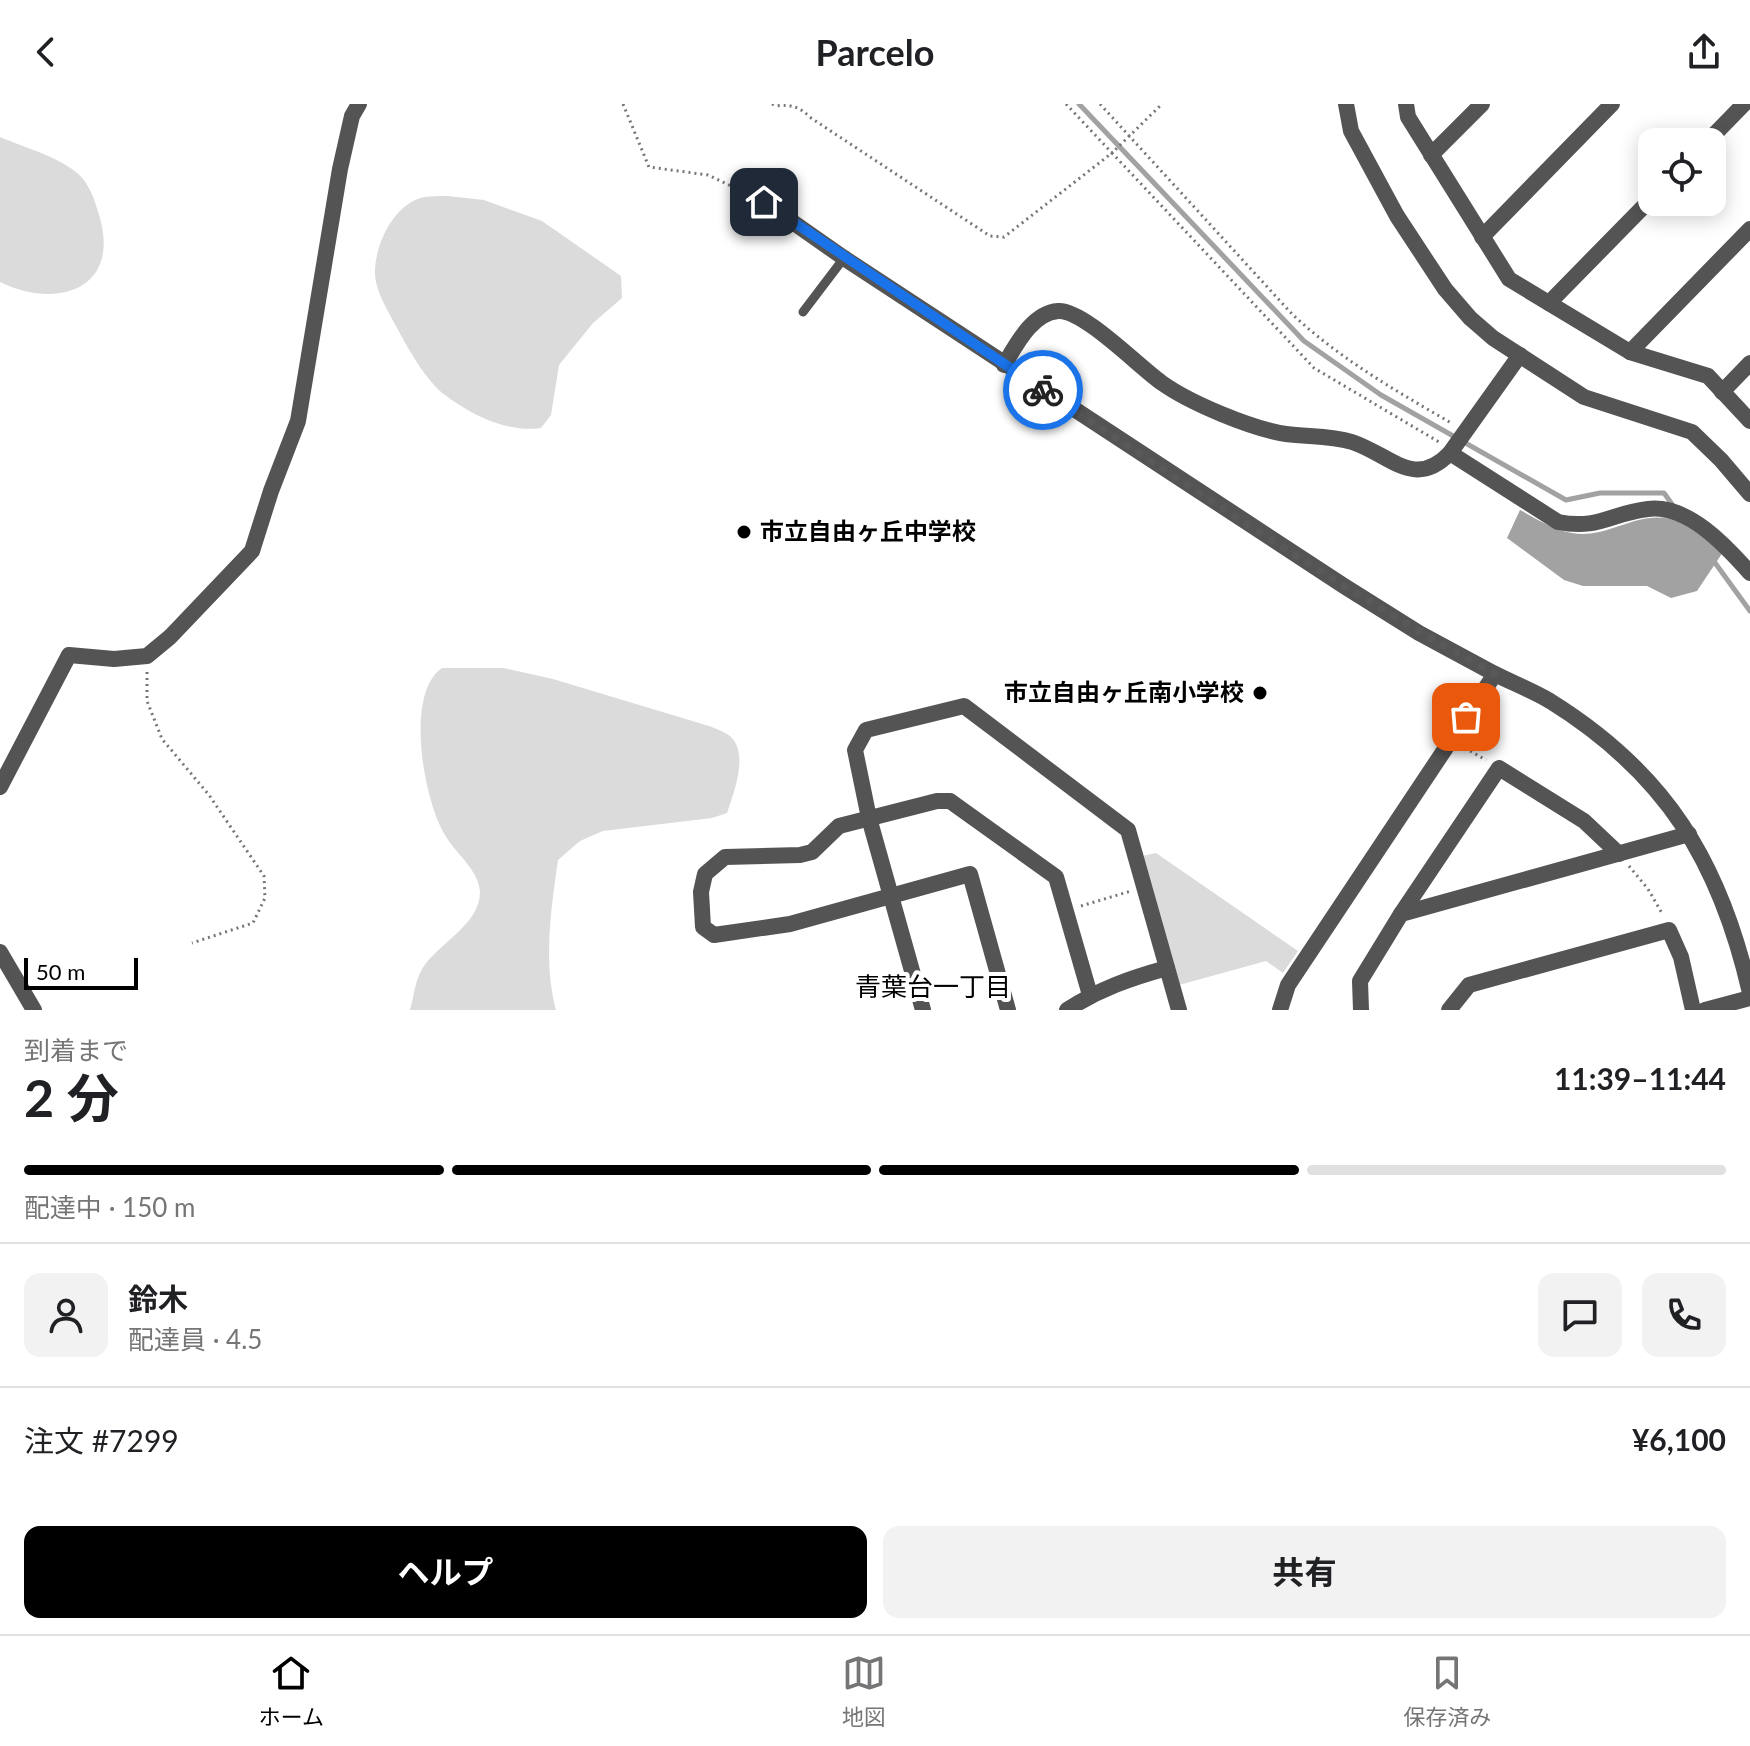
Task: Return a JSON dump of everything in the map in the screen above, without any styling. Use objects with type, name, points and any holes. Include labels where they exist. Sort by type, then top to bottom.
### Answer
[{"type":"street","points":[[0,787],[69,655],[114,659],[147,656],[170,637],[252,551],[298,421],[340,169],[352,116],[359,104]]},
{"type":"street","points":[[1346,104],[1351,131],[1397,216],[1428,265],[1470,318],[1493,338],[1584,397],[1692,432],[1750,494]]},
{"type":"street","points":[[1406,104],[1408,117],[1509,279],[1630,352],[1708,376],[1750,421]]},
{"type":"street","points":[[1431,155],[1482,104]]},
{"type":"street","points":[[1482,237],[1612,104]]},
{"type":"street","points":[[1721,128],[1744,104]]},
{"type":"street","points":[[764,202],[1004,365],[1344,586],[1419,633],[1548,700],[1605,741],[1658,792],[1689,834],[1727,909],[1750,996],[1705,1010]]},
{"type":"street","points":[[1549,303],[1638,212]]},
{"type":"street","points":[[1630,352],[1750,229]]},
{"type":"street","points":[[1004,365],[1020,338],[1038,320],[1062,310],[1080,316],[1165,385],[1190,399],[1257,426],[1289,434],[1349,441],[1417,471],[1430,470],[1450,453],[1520,355]]},
{"type":"street","points":[[1722,392],[1750,363]]},
{"type":"street","points":[[1450,453],[1558,522],[1578,526],[1598,524],[1649,509],[1666,511],[1694,521],[1723,542],[1750,573]]},
{"type":"street","points":[[1280,1010],[1288,985],[1495,674]]},
{"type":"street","points":[[923,1010],[869,818],[855,750],[866,730],[964,706],[1128,830],[1179,1010]]},
{"type":"street","points":[[1361,1010],[1360,981],[1499,768],[1584,821],[1619,854]]},
{"type":"street","points":[[1008,1010],[970,874],[790,924],[714,935],[703,927],[701,892],[705,874],[725,857],[800,855],[812,852],[839,826],[937,801],[950,801],[1056,877],[1090,995]]},
{"type":"street","points":[[1401,914],[1689,834]]},
{"type":"street","points":[[1449,1010],[1469,985],[1669,930],[1681,957],[1693,1010]]},
{"type":"street","points":[[0,952],[34,1010]]},
{"type":"street","points":[[1067,1010],[1090,995],[1127,979],[1167,968]]},
{"type":"lane","points":[[803,312],[844,258]]},
{"type":"path","points":[[623,104],[649,167],[708,175],[764,202]]},
{"type":"path","points":[[772,104],[802,110],[990,236],[1004,237],[1112,153],[1162,104]]},
{"type":"path","points":[[1066,104],[1314,368],[1435,439],[1450,453]]},
{"type":"path","points":[[1100,104],[1292,314],[1322,342],[1363,371],[1464,431]]},
{"type":"path","points":[[147,656],[147,701],[162,739],[209,795],[264,876],[265,898],[253,923],[192,943]]},
{"type":"path","points":[[1452,739],[1499,768]]},
{"type":"path","points":[[1619,854],[1648,889],[1669,930]]},
{"type":"path","points":[[1066,910],[1144,887]]},
{"type":"shaded area","points":[[0,137],[67,165],[89,188],[100,218],[104,243],[101,263],[92,277],[78,288],[42,294],[0,282]]},
{"type":"shaded area","points":[[424,197],[484,200],[542,221],[621,276],[622,298],[593,323],[559,365],[551,415],[541,428],[516,428],[490,421],[445,395],[418,363],[380,295],[375,275],[378,252],[395,217],[413,201]]},
{"type":"shaded area","points":[[1520,510],[1558,529],[1584,534],[1645,519],[1670,519],[1691,529],[1723,552],[1697,591],[1671,598],[1647,586],[1583,586],[1564,580],[1507,538]]},
{"type":"shaded area","points":[[442,668],[503,668],[553,679],[714,728],[727,734],[738,750],[739,771],[727,813],[712,818],[603,831],[580,841],[558,860],[549,954],[556,1010],[410,1010],[422,969],[466,924],[478,904],[480,892],[476,876],[449,842],[437,819],[425,774],[421,748],[423,700],[430,681]]},
{"type":"shaded area","points":[[1156,853],[1298,951],[1283,973],[1266,961],[1179,985],[1142,856]]},
{"type":"waterway","points":[[1079,104],[1304,341],[1381,395],[1566,500],[1600,493],[1664,493],[1674,507]]},
{"type":"waterway","points":[[1713,560],[1750,611]]},
{"type":"way so far","points":[[1043,390],[1344,586],[1419,633],[1495,674],[1466,717]]},
{"type":"place","name":"市立自由ヶ丘中学校","points":[[744,532]]},
{"type":"place","name":"市立自由ヶ丘南小学校","points":[[1260,693]]},
{"type":"district","name":"青葉台一丁目","points":[[933,987]]},
{"type":"route","points":[[764,202],[1043,390]]}]
